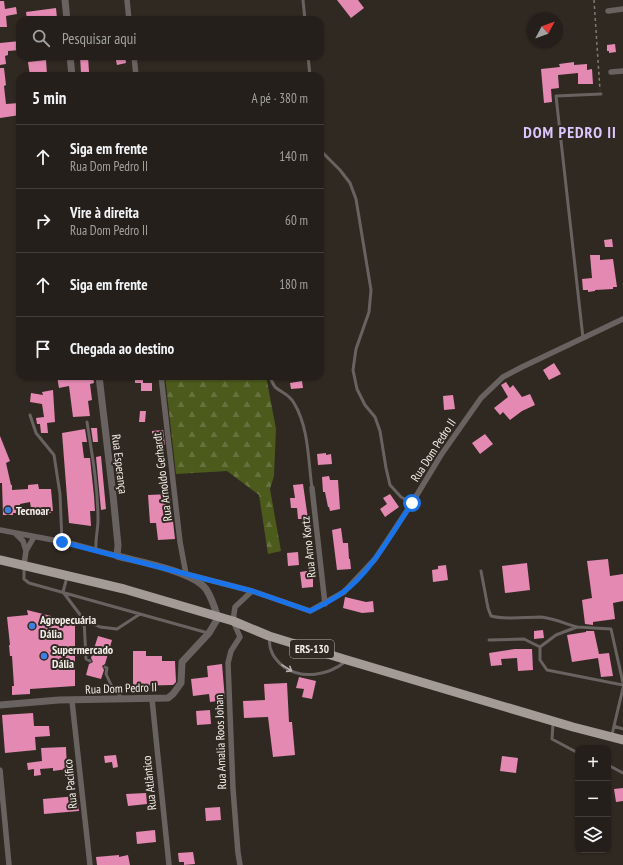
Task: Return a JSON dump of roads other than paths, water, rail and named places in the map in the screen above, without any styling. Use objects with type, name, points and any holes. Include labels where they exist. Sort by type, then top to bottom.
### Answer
[{"type":"main road","name":"ERS-130","points":[[0,560],[124,589],[218,618],[233,621],[269,636],[347,660],[553,721],[623,740]]},
{"type":"street","points":[[65,0],[67,16]]},
{"type":"street","points":[[127,0],[129,16]]},
{"type":"street","points":[[608,10],[623,9]]},
{"type":"street","points":[[70,60],[72,72]]},
{"type":"street","points":[[134,60],[136,72]]},
{"type":"street","points":[[611,72],[623,71]]},
{"type":"street","name":"Rua Dom Pedro II","points":[[186,574],[252,591],[310,611],[325,604],[344,592],[375,559],[412,503],[441,455],[481,398],[503,377],[623,319]]},
{"type":"street","name":"Rua Esperança","points":[[99,380],[118,545],[117,556]]},
{"type":"street","name":"Rua Arnoldo Gerhardt","points":[[161,380],[180,542],[186,574]]},
{"type":"street","name":"Rua Arno Kortz","points":[[312,488],[325,604]]},
{"type":"street","points":[[0,530],[96,550],[186,574],[205,588],[214,603],[218,618]]},
{"type":"street","points":[[15,533],[23,541],[26,551]]},
{"type":"street","points":[[24,565],[26,551],[34,537]]},
{"type":"street","points":[[233,621],[235,606],[252,591]]},
{"type":"street","name":"Rua Dom Pedro II","points":[[0,704],[59,700],[72,701],[168,698],[181,683],[182,662],[209,633],[218,618]]},
{"type":"street","name":"Rua Amalia Roos Johan","points":[[233,621],[240,637],[231,651],[228,664],[233,789],[240,865]]},
{"type":"street","name":"Rua Atlântico","points":[[152,699],[169,865]]},
{"type":"street","name":"Rua Pacífico","points":[[72,701],[90,865]]},
{"type":"street","points":[[0,770],[9,865]]},
{"type":"lane","points":[[303,0],[305,16]]},
{"type":"lane","points":[[308,60],[310,72]]},
{"type":"lane","points":[[583,338],[556,96],[601,94]]},
{"type":"lane","points":[[324,154],[340,170],[350,183],[356,199],[371,290],[370,312],[356,349],[353,370],[357,389],[365,405],[375,417],[380,431],[390,485],[401,497],[412,503]]},
{"type":"lane","points":[[271,380],[275,387],[288,394],[299,414],[308,449],[312,488]]},
{"type":"lane","points":[[30,415],[36,433],[54,454],[60,494],[62,542]]},
{"type":"lane","points":[[87,422],[94,468],[98,521],[95,542],[96,550]]},
{"type":"lane","points":[[24,565],[24,579],[30,583],[209,633]]},
{"type":"lane","points":[[481,572],[491,616],[499,618],[543,617],[577,627],[611,629],[623,686],[611,737]]},
{"type":"lane","points":[[68,575],[64,592],[68,600],[84,620],[100,627],[117,629],[140,613]]},
{"type":"lane","points":[[84,620],[86,659],[90,661]]},
{"type":"lane","points":[[540,647],[556,635],[577,627]]},
{"type":"lane","points":[[269,636],[271,650],[278,662],[290,671],[304,675],[322,674],[336,668],[347,660]]},
{"type":"lane","points":[[489,640],[524,639],[540,647]]},
{"type":"lane","points":[[540,647],[540,660],[547,670],[623,686]]},
{"type":"lane","points":[[105,667],[107,668],[106,674],[111,685],[123,699]]},
{"type":"lane","points":[[553,721],[552,739],[575,751]]},
{"type":"lane","points":[[614,726],[623,728]]},
{"type":"lane","points":[[611,767],[623,773]]},
{"type":"place","name":"Tecnoar","points":[[8,510]]},
{"type":"place","name":"Agropecuária Dália","points":[[32,626]]},
{"type":"place","name":"Supermercado Dália","points":[[44,656]]},
{"type":"district","name":"DOM PEDRO II","points":[[570,132]]}]
